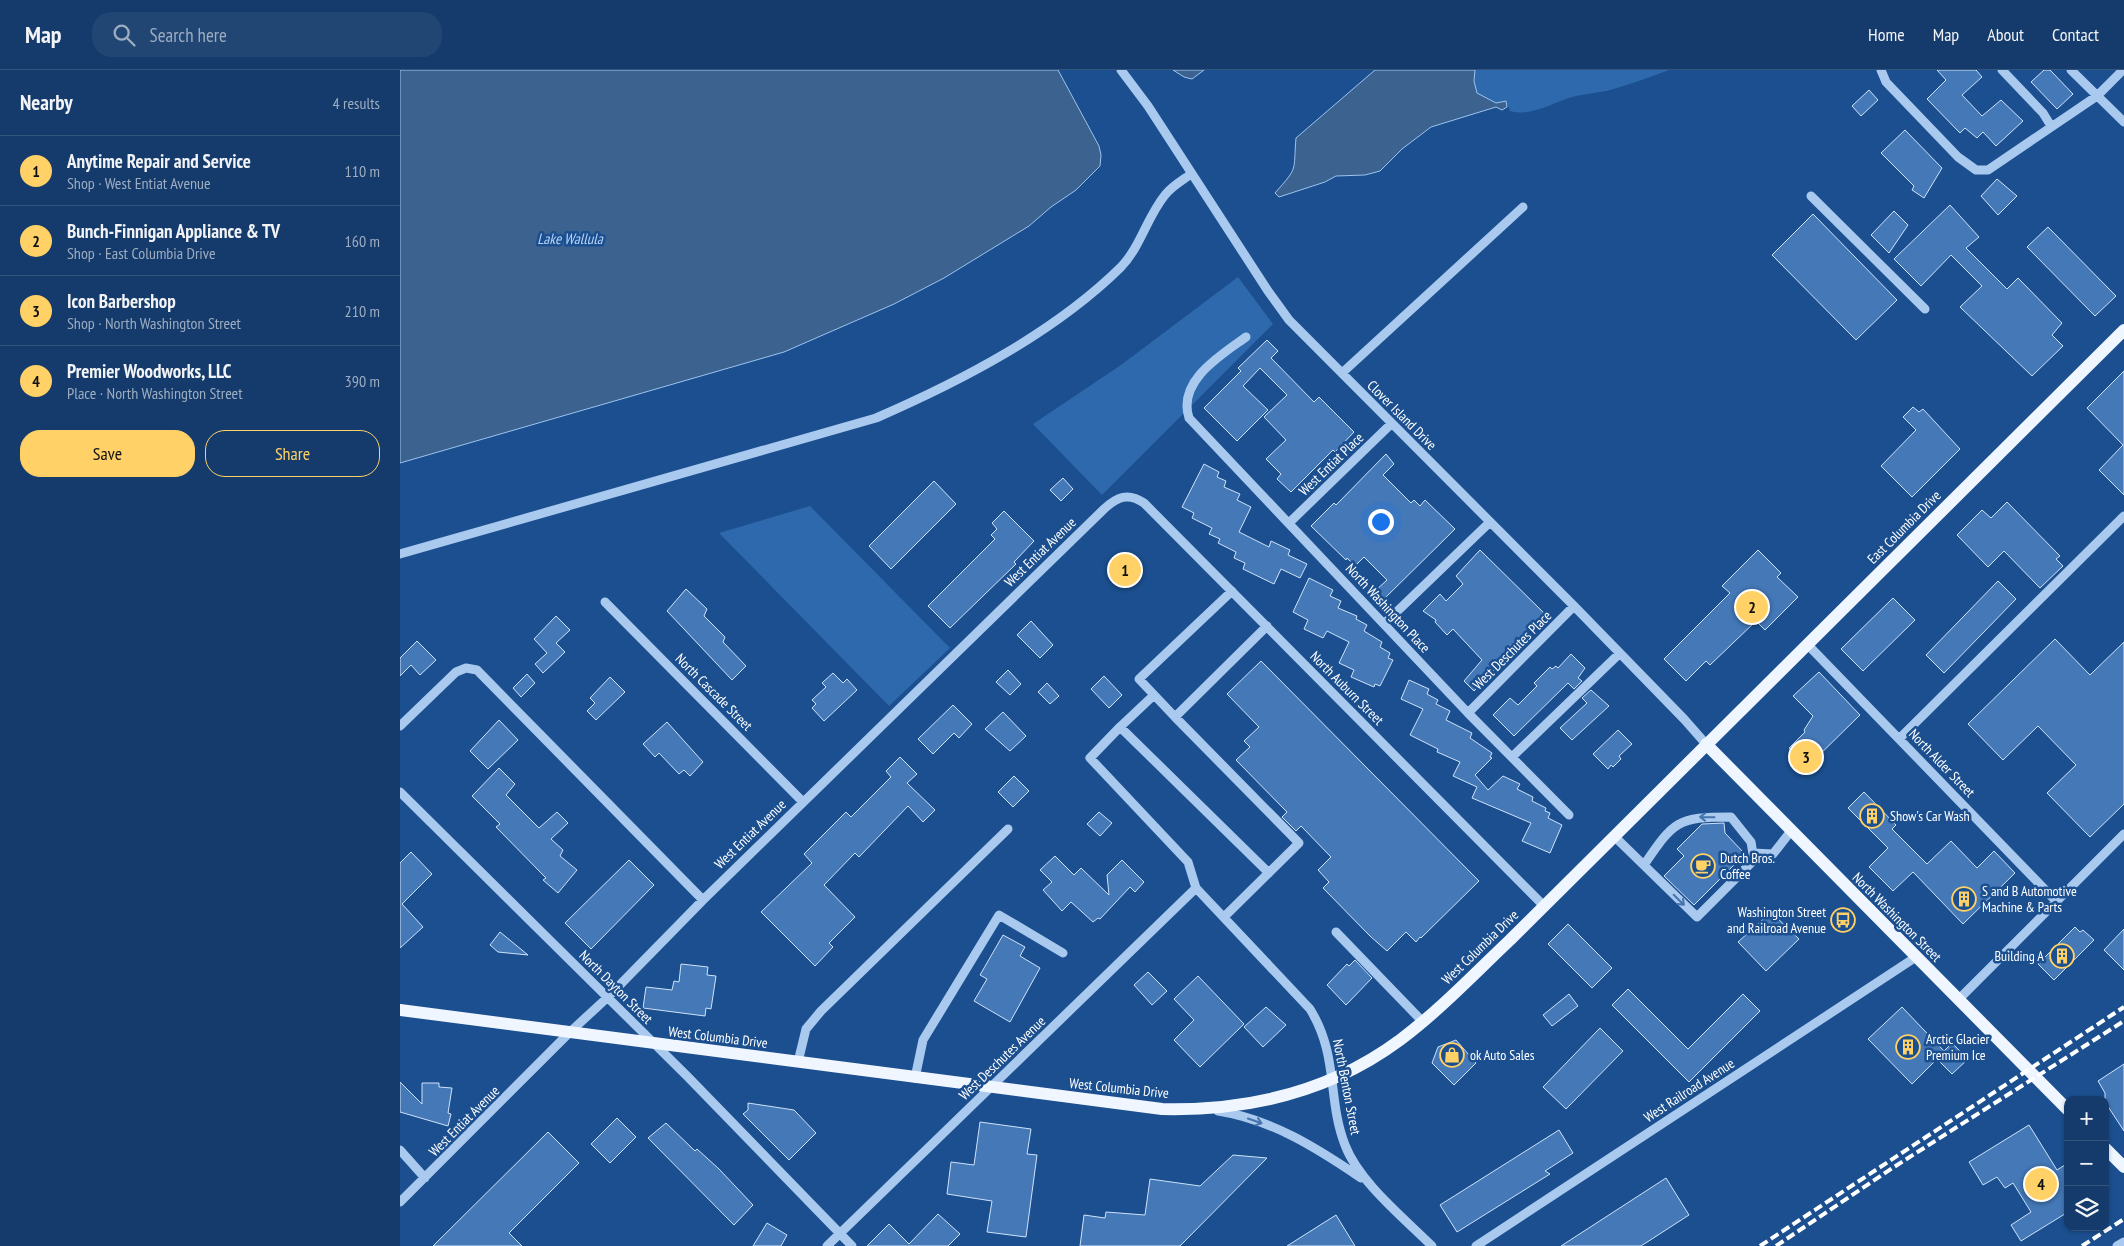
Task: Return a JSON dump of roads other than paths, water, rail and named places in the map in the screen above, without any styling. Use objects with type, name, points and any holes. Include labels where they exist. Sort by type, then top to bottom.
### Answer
[{"type":"main road","name":"East Columbia Drive","points":[[1706,744],[2124,330]]},
{"type":"main road","name":"West Columbia Drive","points":[[400,1010],[1140,1107],[1208,1109],[1281,1098],[1309,1089],[1377,1055],[1423,1022],[1544,906],[1706,744]]},
{"type":"main road","name":"North Washington Street","points":[[1706,744],[2064,1106]]},
{"type":"main road","points":[[2109,1152],[2124,1167]]},
{"type":"street","name":"Clover Island Drive","points":[[1121,70],[1148,106],[1276,304],[1391,424],[1620,653],[1706,744]]},
{"type":"street","points":[[1881,70],[1886,82],[1899,96],[1958,157],[1976,170],[1988,170],[2097,96],[2123,70]]},
{"type":"street","points":[[2002,70],[2043,113],[2051,126]]},
{"type":"street","points":[[2071,70],[2124,122]]},
{"type":"street","points":[[400,554],[876,418],[929,395],[983,366],[1040,330],[1093,292],[1132,253],[1166,194],[1191,174]]},
{"type":"street","points":[[1811,196],[1925,309]]},
{"type":"street","points":[[1342,373],[1523,207]]},
{"type":"street","name":"North Washington Place","points":[[1246,337],[1220,356],[1198,376],[1187,401],[1189,418],[1468,713],[1569,815]]},
{"type":"street","name":"West Entiat Place","points":[[1289,523],[1391,424]]},
{"type":"street","name":"North Auburn Street","points":[[1127,496],[1135,496],[1144,502],[1544,906]]},
{"type":"street","name":"West Entiat Avenue","points":[[400,1202],[570,1032],[608,998],[803,802],[1104,509],[1115,499],[1127,496]]},
{"type":"street","points":[[1899,739],[2124,516]]},
{"type":"street","points":[[1384,624],[1490,522]]},
{"type":"street","points":[[1224,917],[1299,843],[1139,679],[1232,591]]},
{"type":"street","name":"North Cascade Street","points":[[605,602],[803,802]]},
{"type":"street","name":"West Deschutes Place","points":[[1468,713],[1574,606]]},
{"type":"street","points":[[1175,717],[1267,626]]},
{"type":"street","name":"North Alder Street","points":[[1807,644],[2057,902]]},
{"type":"street","points":[[1512,757],[1620,653]]},
{"type":"street","points":[[400,726],[456,672],[466,668],[477,670],[704,900]]},
{"type":"street","points":[[1154,695],[1090,758],[1188,862],[1196,888]]},
{"type":"street","points":[[1120,727],[1269,873]]},
{"type":"street","name":"North Dayton Street","points":[[400,792],[653,1043],[852,1246]]},
{"type":"street","points":[[1614,836],[1697,917],[1754,860],[1751,842],[1731,817],[1696,817],[1677,825],[1663,837],[1644,865]]},
{"type":"street","points":[[798,1062],[806,1030],[821,1011],[1008,829]]},
{"type":"street","points":[[1753,854],[1773,854],[1791,831]]},
{"type":"street","points":[[1958,1000],[2124,834]]},
{"type":"street","name":"North Benton Street","points":[[1196,888],[1310,1009],[1326,1041],[1339,1125],[1345,1145],[1354,1164],[1432,1246]]},
{"type":"street","name":"West Deschutes Avenue","points":[[827,1246],[1196,888]]},
{"type":"street","points":[[915,1078],[923,1040],[999,915],[1063,953]]},
{"type":"street","points":[[1336,932],[1423,1022]]},
{"type":"street","name":"West Railroad Avenue","points":[[1476,1246],[1916,958]]},
{"type":"street","points":[[1208,1109],[1243,1117],[1288,1133],[1323,1152],[1372,1185]]},
{"type":"street","points":[[400,1150],[425,1178]]},
{"type":"street","points":[[2117,1246],[2124,1242]]},
{"type":"water","name":"Lake Wallula","points":[[400,70],[1058,70],[1099,146],[1101,155],[1100,166],[1076,190],[1051,207],[1029,226],[944,278],[894,304],[784,352],[400,463]]},
{"type":"water","points":[[1173,70],[1204,70],[1192,79],[1184,77]]},
{"type":"water","points":[[1375,70],[1475,70],[1474,81],[1477,93],[1496,103],[1506,101],[1507,107],[1502,110],[1496,107],[1431,127],[1402,149],[1380,171],[1365,175],[1336,176],[1325,182],[1279,197],[1275,193],[1288,178],[1293,168],[1296,138]]},
{"type":"railway","points":[[1760,1246],[2124,1007]]},
{"type":"railway","points":[[1776,1246],[1894,1167],[2124,1021]]},
{"type":"railway","points":[[2082,1246],[2124,1219]]},
{"type":"place","name":"Anytime Repair and Service","points":[[1125,570]]},
{"type":"place","name":"Bunch-Finnigan Appliance & TV","points":[[1752,607]]},
{"type":"place","name":"Icon Barbershop","points":[[1806,757]]},
{"type":"place","name":"Show's Car Wash","points":[[1872,816]]},
{"type":"place","name":"Dutch Bros. Coffee","points":[[1703,866]]},
{"type":"place","name":"S and B Automotive Machine & Parts","points":[[1964,899]]},
{"type":"place","name":"Washington Street and Railroad Avenue","points":[[1843,920]]},
{"type":"place","name":"Building A","points":[[2062,956]]},
{"type":"place","name":"Arctic Glacier Premium Ice","points":[[1908,1047]]},
{"type":"place","name":"ok Auto Sales","points":[[1452,1055]]},
{"type":"place","name":"Premier Woodworks, LLC","points":[[2041,1184]]}]
